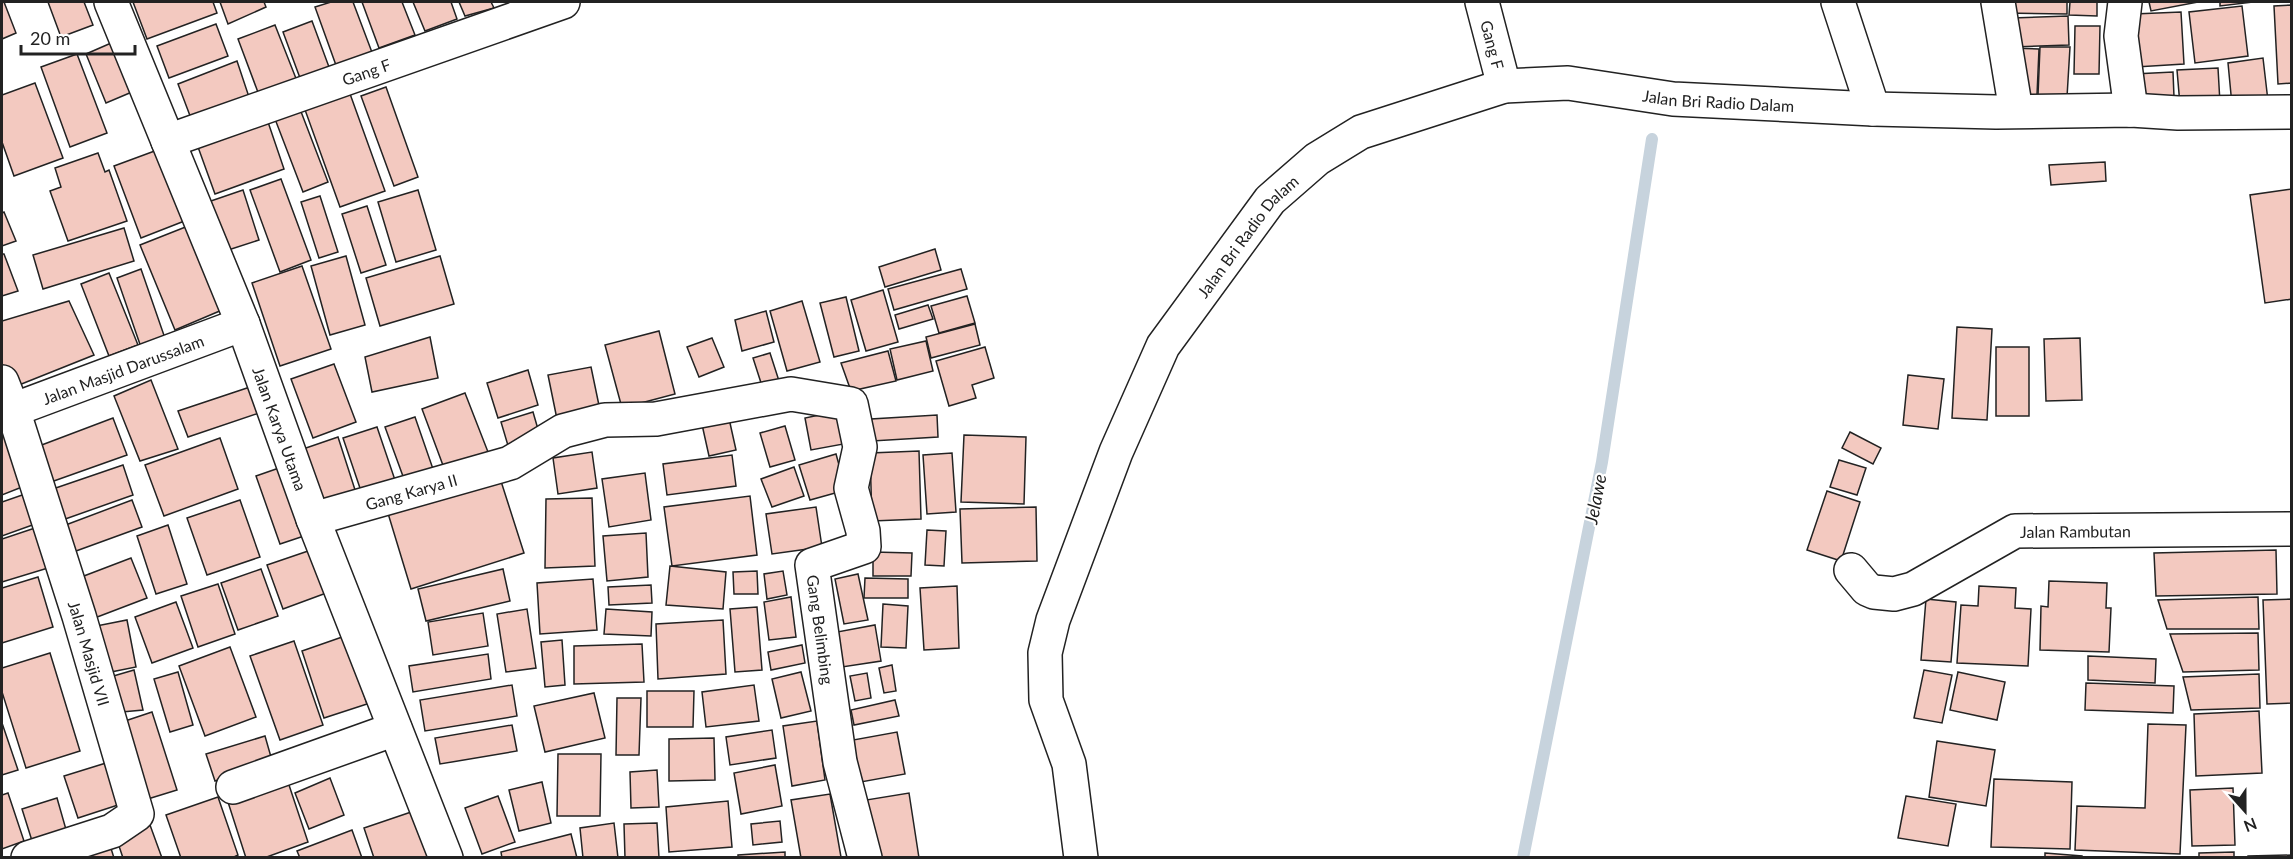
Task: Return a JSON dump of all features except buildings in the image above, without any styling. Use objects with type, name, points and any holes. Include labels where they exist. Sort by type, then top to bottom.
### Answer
[{"type":"street","name":"Jalan Karya Utama","points":[[111,2],[243,324],[313,519],[446,858]]},
{"type":"street","name":"Gang F","points":[[168,141],[563,2]]},
{"type":"street","name":"Gang F","points":[[1482,2],[1504,86]]},
{"type":"street","points":[[1838,2],[1874,109]]},
{"type":"street","points":[[1998,2],[2016,111]]},
{"type":"street","points":[[2124,2],[2121,36],[2132,110]]},
{"type":"street","name":"Jalan Bri Radio Dalam","points":[[1081,858],[1069,764],[1046,700],[1045,653],[1053,620],[1116,452],[1163,346],[1270,200],[1317,159],[1361,132],[1504,86],[1568,83],[1673,99],[1874,109],[2132,110],[2178,113],[2292,112]]},
{"type":"street","name":"Jalan Masjid Darussalam","points":[[5,402],[243,324]]},
{"type":"street","name":"Gang Karya II","points":[[313,519],[510,463],[563,431],[605,420],[656,419],[790,394],[851,404]]},
{"type":"street","name":"Jalan Masjid VII","points":[[5,402],[79,616],[136,814],[112,831],[28,858]]},
{"type":"street","name":"Gang Belimbing","points":[[851,404],[860,447],[851,488],[863,531],[864,547],[813,565],[840,762],[865,858]]},
{"type":"street","name":"Jalan Rambutan","points":[[1851,570],[1867,589],[1894,594],[1913,590],[2015,531],[2292,529]]},
{"type":"street","points":[[233,787],[395,729]]},
{"type":"waterway","name":"Jelawe","points":[[1523,858],[1602,462],[1652,139]]}]
